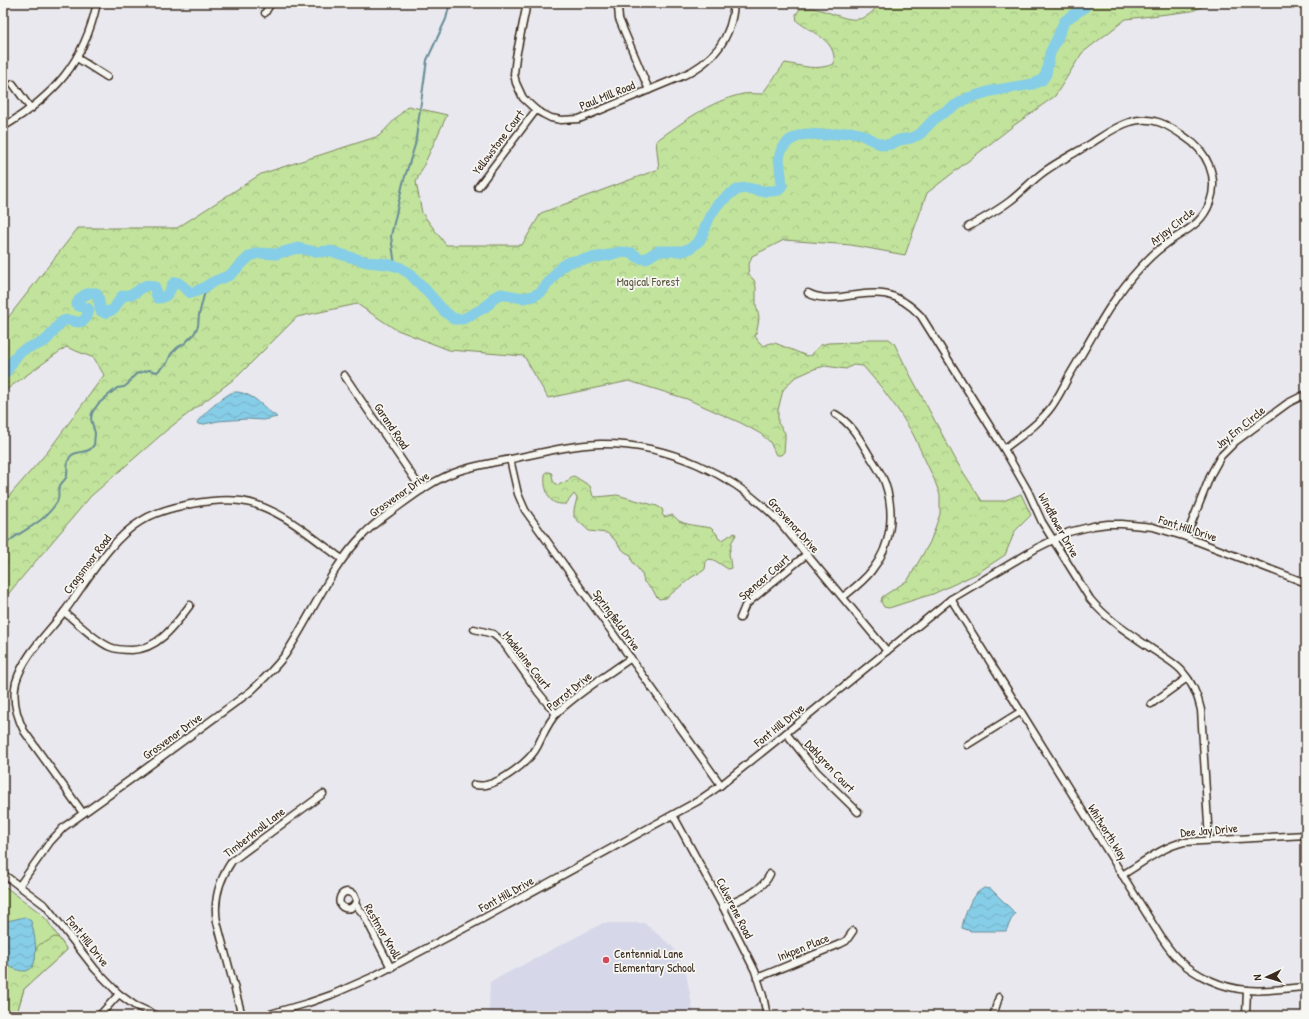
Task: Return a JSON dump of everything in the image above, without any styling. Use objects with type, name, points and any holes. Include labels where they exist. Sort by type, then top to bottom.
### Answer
[{"type":"street","points":[[3,127],[31,109],[53,90],[77,58],[89,32],[97,3]]},
{"type":"street","points":[[266,13],[271,3]]},
{"type":"street","name":"Paul Mill Road","points":[[527,3],[516,57],[514,74],[516,83],[523,98],[536,110],[551,118],[561,120],[580,119],[692,72],[711,57],[725,37],[730,26],[734,3]]},
{"type":"street","points":[[620,3],[618,7],[619,20],[649,90]]},
{"type":"street","points":[[77,58],[107,77]]},
{"type":"street","points":[[13,84],[31,109]]},
{"type":"street","name":"Yellowstone Court","points":[[478,187],[536,110]]},
{"type":"street","name":"Arjay Circle","points":[[968,227],[1004,206],[1047,170],[1116,128],[1132,121],[1148,120],[1164,123],[1191,141],[1200,150],[1208,161],[1212,172],[1212,197],[1207,212],[1195,225],[1166,244],[1154,254],[1126,283],[1049,410],[1034,427],[1004,448]]},
{"type":"street","name":"Windflower Drive","points":[[808,293],[814,296],[831,298],[875,293],[885,294],[906,302],[921,316],[1004,448],[1028,491],[1042,522],[1090,599],[1111,621],[1181,670],[1188,678],[1198,699],[1201,710],[1209,840]]},
{"type":"street","name":"Garand Road","points":[[344,375],[422,490]]},
{"type":"street","name":"Jay Em Circle","points":[[1186,537],[1211,474],[1221,456],[1236,441],[1282,407],[1306,394]]},
{"type":"street","points":[[835,414],[842,417],[853,429],[878,469],[885,482],[891,510],[891,524],[884,552],[864,580],[843,597]]},
{"type":"street","name":"Grosvenor Drive","points":[[19,886],[50,842],[64,827],[251,691],[275,668],[285,655],[342,559],[364,534],[377,522],[422,490],[442,478],[458,471],[576,446],[600,444],[647,448],[671,454],[692,462],[713,471],[732,482],[767,508],[843,597],[886,651]]},
{"type":"street","name":"Springfield Drive","points":[[510,459],[518,494],[525,510],[722,785]]},
{"type":"street","name":"Cragsmoor Road","points":[[83,813],[24,731],[18,720],[14,695],[20,670],[28,657],[64,612],[112,547],[125,533],[142,520],[152,515],[184,506],[224,501],[240,501],[270,510],[285,518],[342,559]]},
{"type":"street","name":"Font Hill Drive","points":[[263,1016],[331,995],[391,968],[698,802],[722,785],[786,734],[951,599],[1053,539],[1069,532],[1093,526],[1122,524],[1153,527],[1186,537],[1306,583]]},
{"type":"street","name":"Spencer Court","points":[[740,618],[745,606],[750,601],[807,554]]},
{"type":"street","name":"Whitworth Way","points":[[951,599],[1166,945],[1177,958],[1202,977],[1231,988],[1247,990],[1306,988]]},
{"type":"street","points":[[64,612],[100,642],[111,648],[137,650],[148,647],[159,641],[190,605]]},
{"type":"street","name":"Madelaine Court","points":[[474,629],[493,634],[502,642],[538,692],[556,714]]},
{"type":"street","name":"Parrot Drive","points":[[474,784],[488,785],[495,782],[527,761],[537,748],[549,723],[556,714],[570,702],[631,658]]},
{"type":"street","points":[[1151,704],[1188,678]]},
{"type":"street","points":[[967,745],[1020,712]]},
{"type":"street","name":"Dahlgren Court","points":[[786,734],[817,772],[858,812]]},
{"type":"street","name":"Timberknoll Lane","points":[[242,1016],[217,922],[215,900],[218,888],[232,861],[323,794]]},
{"type":"street","name":"Culverene Road","points":[[673,815],[723,908],[757,978],[763,996],[767,1016]]},
{"type":"street","name":"Dee Jay Drive","points":[[1122,875],[1175,844],[1184,842],[1306,835]]},
{"type":"street","name":"Font Hill Drive","points":[[3,874],[46,906],[95,969],[118,994],[134,1005],[158,1016]]},
{"type":"street","points":[[723,908],[763,885],[770,874]]},
{"type":"street","name":"Restmor Knoll","points":[[355,904],[364,914],[391,968]]},
{"type":"street","name":"Inkpen Place","points":[[757,978],[840,944],[846,941],[854,932]]},
{"type":"street","points":[[1246,1016],[1247,990]]},
{"type":"street","points":[[99,1016],[118,994]]},
{"type":"street","points":[[993,1016],[999,997]]},
{"type":"shaded area","name":"Centennial Lane Elementary School","points":[[603,923],[644,923],[673,947],[686,973],[694,1016],[487,1016],[489,1011],[490,982]]},
{"type":"green space","name":"Magical Forest","points":[[879,3],[1211,3],[1192,11],[1126,19],[1082,53],[1055,96],[1013,126],[927,193],[905,255],[851,245],[784,240],[752,256],[748,267],[749,275],[754,280],[756,287],[756,305],[759,317],[755,336],[764,346],[770,343],[775,343],[807,356],[812,355],[821,345],[828,343],[858,342],[869,339],[889,339],[894,343],[958,464],[982,501],[1003,501],[1021,494],[1031,515],[1015,531],[1005,555],[976,574],[933,594],[889,608],[884,607],[881,602],[882,597],[908,580],[930,542],[940,514],[940,495],[913,434],[898,410],[863,366],[853,365],[846,369],[825,366],[794,378],[783,390],[778,410],[778,423],[785,433],[785,439],[784,452],[781,455],[776,455],[770,442],[761,434],[741,423],[687,399],[629,381],[548,398],[524,356],[449,350],[395,329],[357,304],[297,317],[238,376],[168,429],[91,496],[3,601],[3,503],[49,450],[104,375],[94,358],[66,347],[3,392],[3,324],[78,228],[177,228],[261,174],[379,136],[408,106],[447,115],[416,182],[422,213],[446,245],[522,245],[541,213],[659,169],[656,141],[697,113],[731,97],[745,94],[762,94],[785,63],[815,68],[834,64],[832,49],[828,43],[797,21],[796,14],[800,9],[812,8],[848,19],[856,19],[864,17],[872,12]]},
{"type":"green space","points":[[546,472],[550,472],[552,474],[553,481],[558,486],[560,483],[567,482],[574,476],[590,486],[593,496],[617,495],[657,506],[662,509],[662,514],[664,517],[672,515],[683,523],[711,528],[721,540],[735,533],[736,535],[731,543],[729,553],[731,568],[728,569],[714,560],[709,559],[706,562],[705,569],[703,571],[692,577],[666,598],[659,599],[653,590],[644,582],[642,574],[632,561],[631,555],[625,552],[607,533],[589,531],[574,517],[577,498],[574,494],[566,504],[557,503],[551,500],[547,494],[545,485]]},
{"type":"green space","points":[[3,885],[39,912],[47,920],[67,950],[24,989],[16,1016],[3,1016]]},
{"type":"green space","points":[[55,937],[59,938],[67,950],[24,989],[16,1016],[3,1016],[3,961],[10,967],[35,960],[35,952],[37,947]]},
{"type":"water","points":[[238,392],[250,396],[277,417],[264,420],[247,419],[218,421],[200,425],[197,423],[207,411],[223,398],[232,393]]},
{"type":"water","points":[[984,888],[991,889],[1015,913],[1006,931],[971,931],[962,928],[972,899]]},
{"type":"water","points":[[25,917],[31,921],[36,954],[33,965],[30,969],[22,971],[17,970],[3,961],[3,922]]},
{"type":"waterway","points":[[395,266],[391,236],[403,183],[415,145],[427,60],[446,19],[450,3]]},
{"type":"waterway","points":[[3,375],[19,353],[46,340],[63,321],[69,320],[80,322],[84,320],[87,317],[89,310],[77,304],[85,295],[96,293],[101,311],[105,313],[114,309],[122,296],[135,293],[147,285],[155,287],[158,298],[166,296],[172,285],[176,282],[191,293],[230,275],[250,256],[258,253],[276,254],[298,248],[316,252],[330,251],[367,262],[399,267],[409,273],[444,311],[454,319],[463,319],[482,309],[489,304],[494,297],[501,294],[523,298],[533,296],[541,292],[561,267],[569,262],[619,252],[632,253],[639,258],[645,259],[658,251],[683,251],[691,248],[700,240],[710,216],[717,205],[730,194],[739,189],[747,188],[761,191],[779,190],[782,185],[779,158],[782,148],[790,140],[807,134],[825,135],[851,132],[860,134],[884,145],[891,144],[920,134],[936,117],[968,98],[991,91],[1033,84],[1042,80],[1046,74],[1050,53],[1064,22],[1084,8],[1087,3]]},
{"type":"waterway","points":[[3,547],[14,537],[41,520],[57,503],[58,490],[67,475],[70,457],[76,453],[87,451],[94,445],[95,433],[91,419],[92,413],[98,404],[117,388],[124,387],[128,384],[136,374],[149,370],[157,372],[167,363],[171,354],[194,334],[198,326],[204,295],[213,282]]},
{"type":"place","name":"Centennial Lane Elementary School","points":[[606,960]]}]
